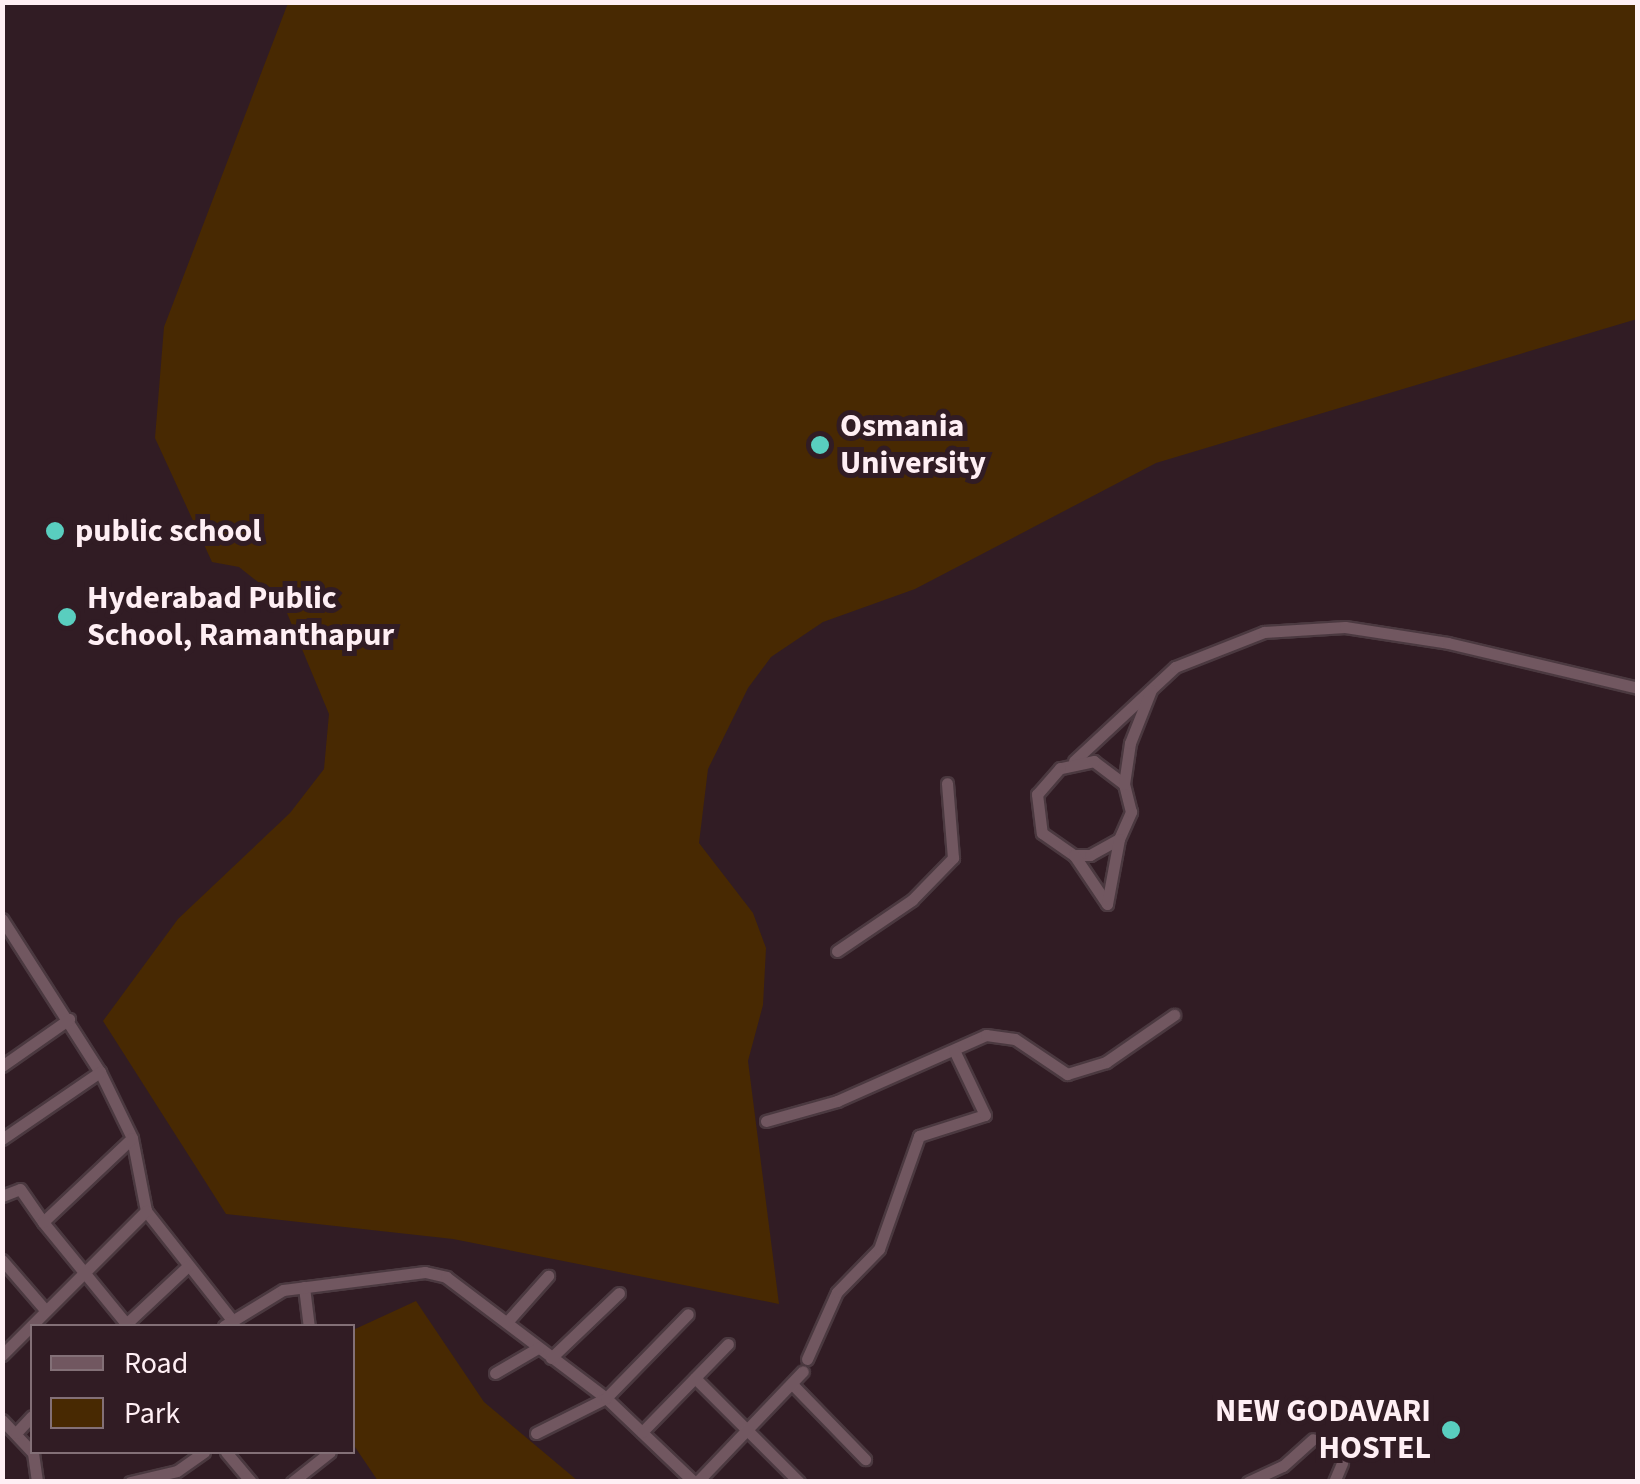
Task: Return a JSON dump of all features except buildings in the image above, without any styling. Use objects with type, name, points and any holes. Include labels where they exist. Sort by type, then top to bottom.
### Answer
[{"type":"street","points":[[1074,761],[1112,769],[1124,784],[1131,812],[1119,839],[1107,904],[1074,855],[1042,833],[1036,807],[1047,780],[1074,761],[1154,683],[1240,638],[1319,627],[1448,643],[1638,688]]},
{"type":"street","points":[[1124,784],[1136,725],[1154,683]]},
{"type":"street","points":[[837,952],[912,900],[953,858],[946,783]]},
{"type":"street","points":[[1074,855],[1090,855],[1119,839]]},
{"type":"street","points":[[2,918],[100,1072],[132,1138],[146,1211],[228,1323],[258,1300],[304,1287],[424,1272],[446,1277],[606,1398],[696,1482],[792,1384],[805,1365],[837,1292],[879,1249],[918,1136],[985,1115],[954,1050]]},
{"type":"street","points":[[766,1121],[837,1100],[996,1035],[1016,1039],[1067,1074],[1106,1062],[1174,1015]]},
{"type":"street","points":[[2,1044],[7,1063],[69,1019]]},
{"type":"street","points":[[2,1139],[100,1072]]},
{"type":"street","points":[[42,1222],[132,1138]]},
{"type":"street","points":[[2,1196],[20,1189],[124,1324]]},
{"type":"street","points":[[32,1324],[146,1211]]},
{"type":"street","points":[[128,1324],[188,1266]]},
{"type":"street","points":[[5,1268],[46,1310]]},
{"type":"street","points":[[506,1322],[548,1276]]},
{"type":"street","points":[[304,1287],[309,1324]]},
{"type":"street","points":[[552,1358],[619,1293]]},
{"type":"street","points":[[536,1433],[606,1398],[688,1314]]},
{"type":"street","points":[[2,1355],[30,1326]]},
{"type":"street","points":[[642,1432],[728,1344]]},
{"type":"street","points":[[495,1374],[538,1348]]},
{"type":"street","points":[[695,1378],[799,1482]]},
{"type":"street","points":[[792,1384],[866,1460]]},
{"type":"street","points":[[16,1432],[30,1418]]},
{"type":"street","points":[[2,1420],[16,1432],[36,1467],[37,1482]]},
{"type":"street","points":[[1248,1482],[1283,1466],[1313,1440]]},
{"type":"street","points":[[36,1467],[46,1454]]},
{"type":"street","points":[[130,1482],[176,1471],[201,1454]]},
{"type":"street","points":[[228,1454],[251,1482]]},
{"type":"street","points":[[292,1482],[327,1454]]},
{"type":"street","points":[[1334,1482],[1342,1463]]},
{"type":"green space","points":[[288,3],[1637,3],[1637,319],[1156,463],[915,589],[823,622],[771,657],[748,688],[708,769],[699,843],[753,913],[766,948],[763,1005],[748,1061],[779,1304],[453,1239],[226,1214],[103,1021],[178,919],[290,813],[324,769],[329,714],[282,601],[239,567],[212,562],[155,438],[164,327]]},
{"type":"green space","points":[[416,1301],[484,1402],[578,1481],[378,1481],[355,1447],[355,1329]]},
{"type":"place","name":"Osmania University","points":[[820,445]]},
{"type":"place","name":"public school","points":[[55,531]]},
{"type":"place","name":"Hyderabad Public School, Ramanthapur","points":[[67,617]]},
{"type":"place","name":"NEW GODAVARI HOSTEL","points":[[1451,1430]]}]
